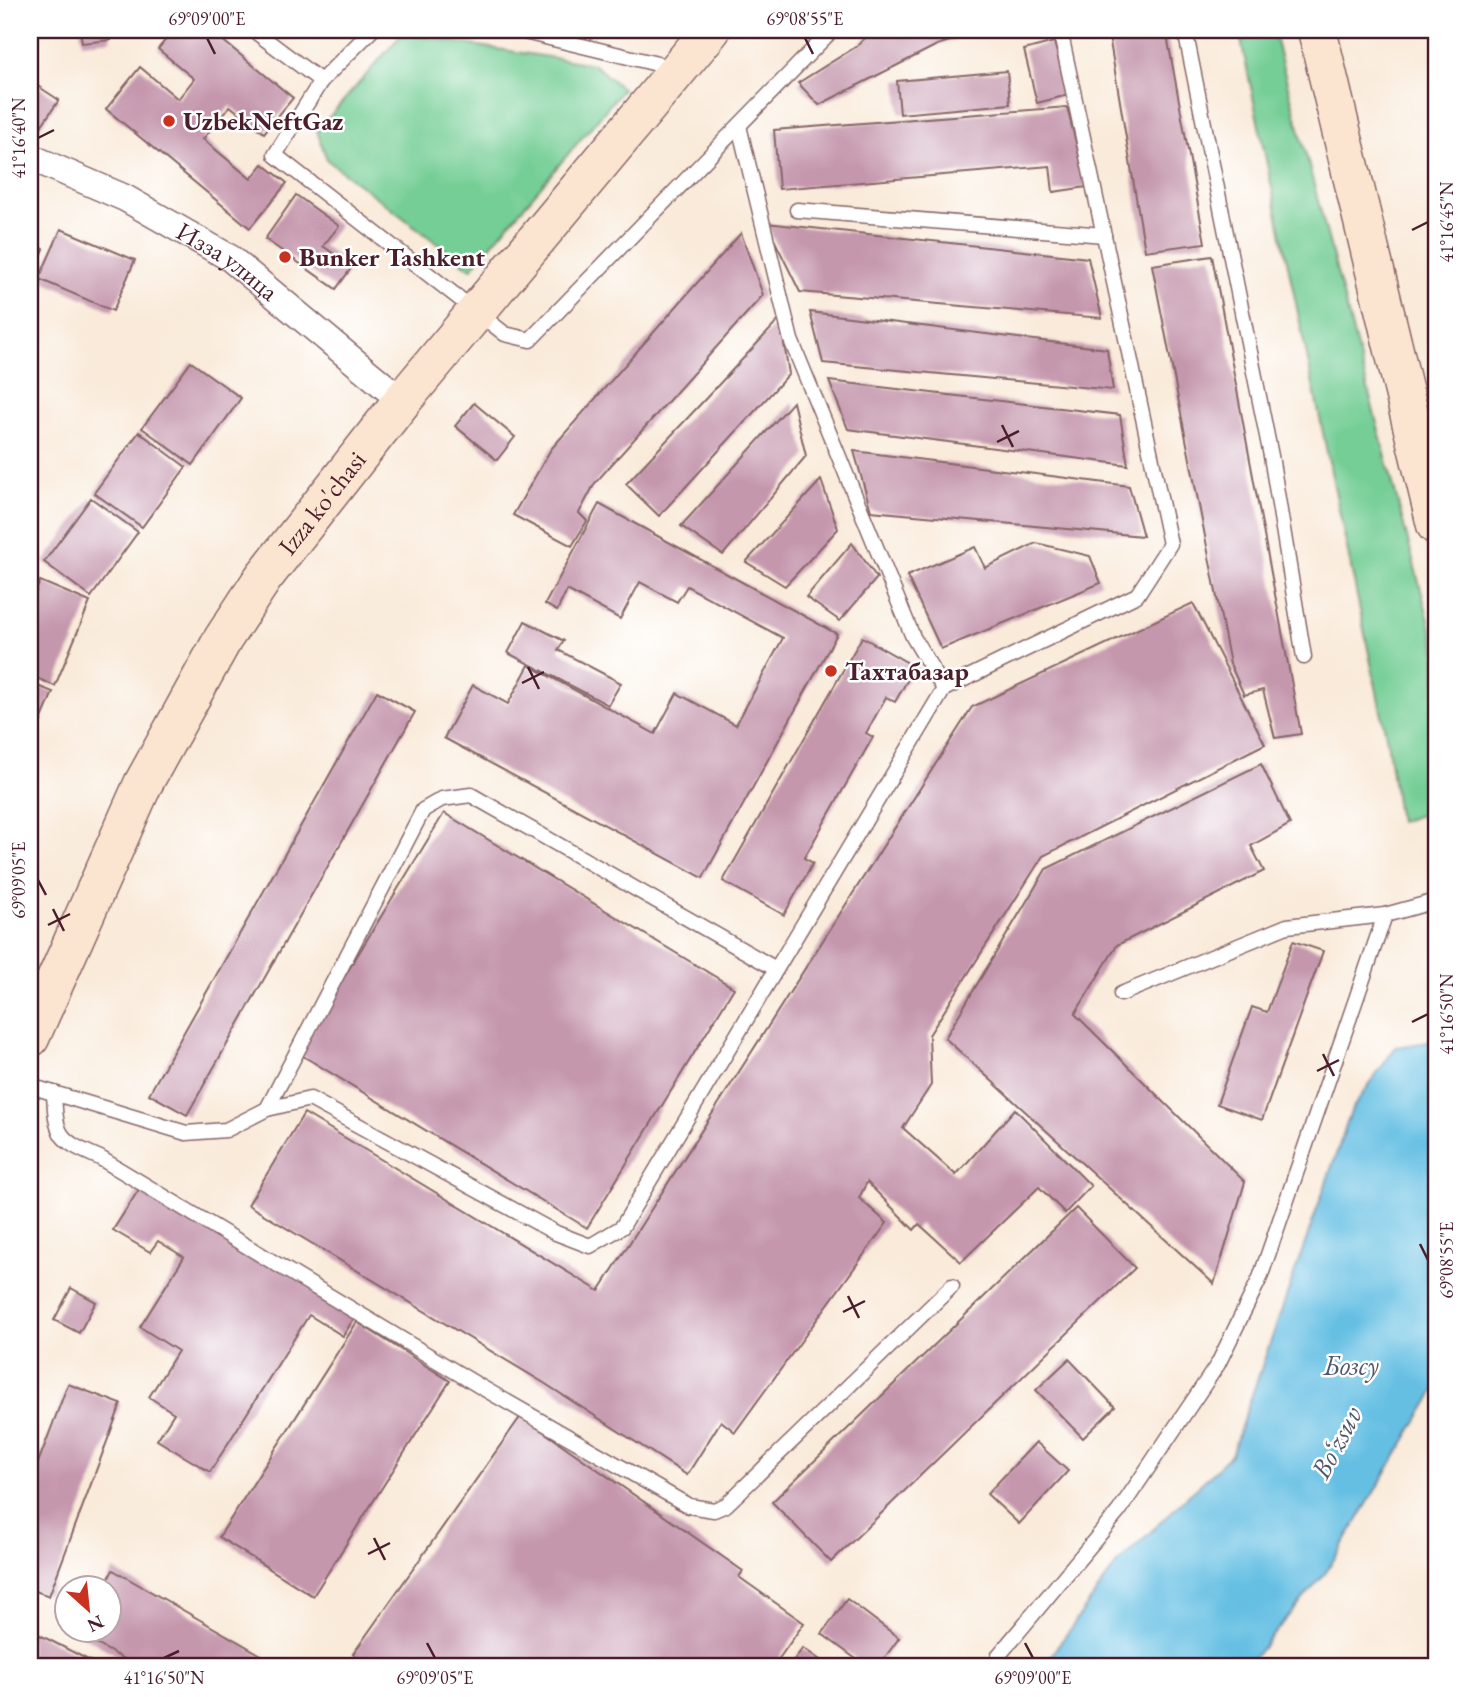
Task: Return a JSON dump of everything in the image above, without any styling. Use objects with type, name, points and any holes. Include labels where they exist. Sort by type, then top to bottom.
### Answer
[{"type":"main road","name":"Izza ko'chasi","points":[[30,1038],[143,784],[217,651],[263,578],[402,401],[711,30]]},
{"type":"main road","points":[[1317,30],[1436,525]]},
{"type":"street","name":"Изза улица","points":[[30,157],[125,198],[230,258],[402,401]]},
{"type":"lane","points":[[253,30],[321,81]]},
{"type":"lane","points":[[372,30],[321,81],[275,155],[478,310],[505,334],[530,340],[832,30]]},
{"type":"lane","points":[[516,30],[679,69]]},
{"type":"lane","points":[[30,1086],[186,1133],[226,1130],[267,1109],[310,1099],[556,1233],[590,1246],[622,1227],[944,689],[1137,595],[1170,544],[1060,30]]},
{"type":"lane","points":[[1185,30],[1271,456],[1304,657]]},
{"type":"lane","points":[[738,126],[791,340],[913,637],[944,689]]},
{"type":"lane","points":[[797,210],[1104,235]]},
{"type":"lane","points":[[267,1109],[423,810],[442,799],[471,795],[776,969]]},
{"type":"lane","points":[[1121,994],[1287,926],[1385,915],[1436,901]]},
{"type":"lane","points":[[999,1655],[1119,1511],[1218,1364],[1260,1278],[1385,915]]},
{"type":"lane","points":[[54,1093],[55,1127],[69,1145],[100,1158],[481,1387],[689,1506],[703,1510],[726,1505],[952,1286]]},
{"type":"green space","points":[[1239,30],[1273,30],[1436,647],[1436,810],[1399,822],[1387,740]]},
{"type":"green space","points":[[402,34],[593,64],[623,89],[471,269],[327,160],[317,131]]},
{"type":"water","name":"Бозсу","points":[[1436,1041],[1436,1389],[1327,1571],[1246,1667],[1043,1667],[1117,1564],[1231,1455],[1352,1109],[1396,1047]]},
{"type":"building","points":[[80,30],[110,30],[111,40],[82,43]]},
{"type":"building","name":"UzbekNeftGaz","points":[[174,30],[210,30],[293,98],[264,133],[230,106],[203,139],[251,179],[263,164],[287,183],[250,228],[106,109],[140,67],[178,99],[194,79],[158,49]]},
{"type":"building","points":[[873,30],[983,30],[937,45],[819,105],[798,83],[857,46]]},
{"type":"building","points":[[1108,30],[1166,30],[1205,243],[1145,251]]},
{"type":"building","points":[[1054,42],[1068,95],[1037,103],[1024,50]]},
{"type":"building","points":[[1007,71],[1010,104],[900,114],[897,81]]},
{"type":"building","points":[[30,81],[59,100],[39,129],[30,126]]},
{"type":"building","points":[[1067,107],[1087,187],[1053,192],[1050,166],[779,189],[774,130]]},
{"type":"building","points":[[296,195],[339,226],[323,246],[352,267],[336,289],[265,239]]},
{"type":"building","points":[[766,223],[1088,258],[1102,318],[800,292]]},
{"type":"building","points":[[61,229],[135,260],[113,311],[39,279]]},
{"type":"building","points":[[741,233],[763,295],[595,483],[579,513],[587,521],[572,546],[513,515],[551,449]]},
{"type":"building","points":[[30,243],[44,249],[30,282]]},
{"type":"building","points":[[1212,256],[1301,734],[1275,738],[1263,690],[1244,695],[1230,664],[1152,265]]},
{"type":"building","points":[[810,312],[1107,349],[1113,390],[823,363]]},
{"type":"building","points":[[780,319],[789,374],[659,516],[626,484]]},
{"type":"building","points":[[191,362],[241,398],[193,465],[142,428]]},
{"type":"building","points":[[829,381],[1120,415],[1128,465],[848,429]]},
{"type":"building","points":[[793,402],[806,456],[723,555],[681,526]]},
{"type":"building","points":[[474,403],[515,437],[497,460],[455,426]]},
{"type":"building","points":[[139,432],[186,467],[142,527],[94,493]]},
{"type":"building","points":[[854,451],[1129,486],[1143,536],[871,511]]},
{"type":"building","points":[[821,480],[838,529],[785,586],[746,562]]},
{"type":"building","points":[[91,498],[138,532],[91,597],[44,562]]},
{"type":"building","points":[[599,504],[837,634],[703,878],[444,738],[473,685],[508,704],[529,665],[655,734],[677,693],[736,725],[783,638],[687,586],[677,602],[640,582],[620,619],[567,590],[557,611],[545,604]]},
{"type":"building","points":[[852,543],[877,578],[840,621],[806,597]]},
{"type":"building","points":[[1036,543],[1090,556],[1101,583],[941,649],[907,576],[975,547],[985,568]]},
{"type":"building","points":[[40,581],[90,602],[55,686],[30,675],[30,607]]},
{"type":"building","points":[[1193,603],[1265,744],[1043,856],[929,1035],[931,1085],[903,1128],[956,1175],[1015,1109],[1091,1186],[1065,1213],[1039,1187],[961,1262],[919,1224],[914,1230],[867,1182],[859,1198],[887,1223],[735,1432],[721,1421],[687,1475],[544,1383],[248,1205],[304,1113],[599,1291],[972,707]]},
{"type":"building","points":[[525,621],[564,641],[558,650],[621,683],[608,705],[508,653]]},
{"type":"building","points":[[862,637],[915,667],[895,702],[886,697],[866,733],[873,737],[804,858],[813,863],[784,915],[723,881]]},
{"type":"building","points":[[30,683],[53,692],[30,747]]},
{"type":"building","points":[[377,691],[415,712],[187,1115],[149,1094]]},
{"type":"building","points":[[1261,764],[1290,824],[1251,846],[1264,871],[1117,945],[1075,1014],[1245,1182],[1214,1284],[945,1038],[1046,869]]},
{"type":"building","points":[[444,813],[734,988],[587,1228],[298,1053]]},
{"type":"building","points":[[1293,941],[1323,951],[1262,1120],[1217,1104],[1252,1007],[1267,1012]]},
{"type":"building","points":[[143,1183],[356,1315],[343,1336],[309,1315],[210,1472],[157,1440],[174,1413],[149,1397],[178,1351],[140,1327],[184,1257],[158,1241],[150,1252],[113,1230]]},
{"type":"building","points":[[1076,1208],[1135,1268],[831,1562],[772,1502]]},
{"type":"building","points":[[71,1288],[96,1302],[79,1333],[54,1320]]},
{"type":"building","points":[[357,1322],[450,1381],[313,1596],[219,1537]]},
{"type":"building","points":[[1069,1359],[1115,1407],[1083,1438],[1036,1390]]},
{"type":"building","points":[[68,1384],[121,1404],[57,1574],[52,1574],[49,1596],[30,1589],[30,1484]]},
{"type":"building","points":[[521,1416],[743,1571],[739,1577],[804,1623],[773,1667],[690,1667],[679,1660],[674,1667],[372,1667],[353,1654]]},
{"type":"building","points":[[1036,1442],[1068,1471],[1019,1524],[987,1494]]},
{"type":"building","points":[[122,1575],[282,1667],[138,1667],[97,1644],[122,1644]]},
{"type":"building","points":[[847,1599],[899,1638],[878,1667],[867,1667],[822,1634]]},
{"type":"building","points":[[30,1630],[52,1641],[52,1644],[57,1644],[102,1667],[30,1667]]},
{"type":"building","points":[[803,1648],[830,1667],[789,1667]]},
{"type":"place","name":"UzbekNeftGaz","points":[[169,121]]},
{"type":"place","name":"Bunker Tashkent","points":[[285,257]]},
{"type":"place","name":"Тахтабазар","points":[[831,671]]},
{"type":"water label","name":"Boʻzsuv","points":[[1336,1442]]}]
